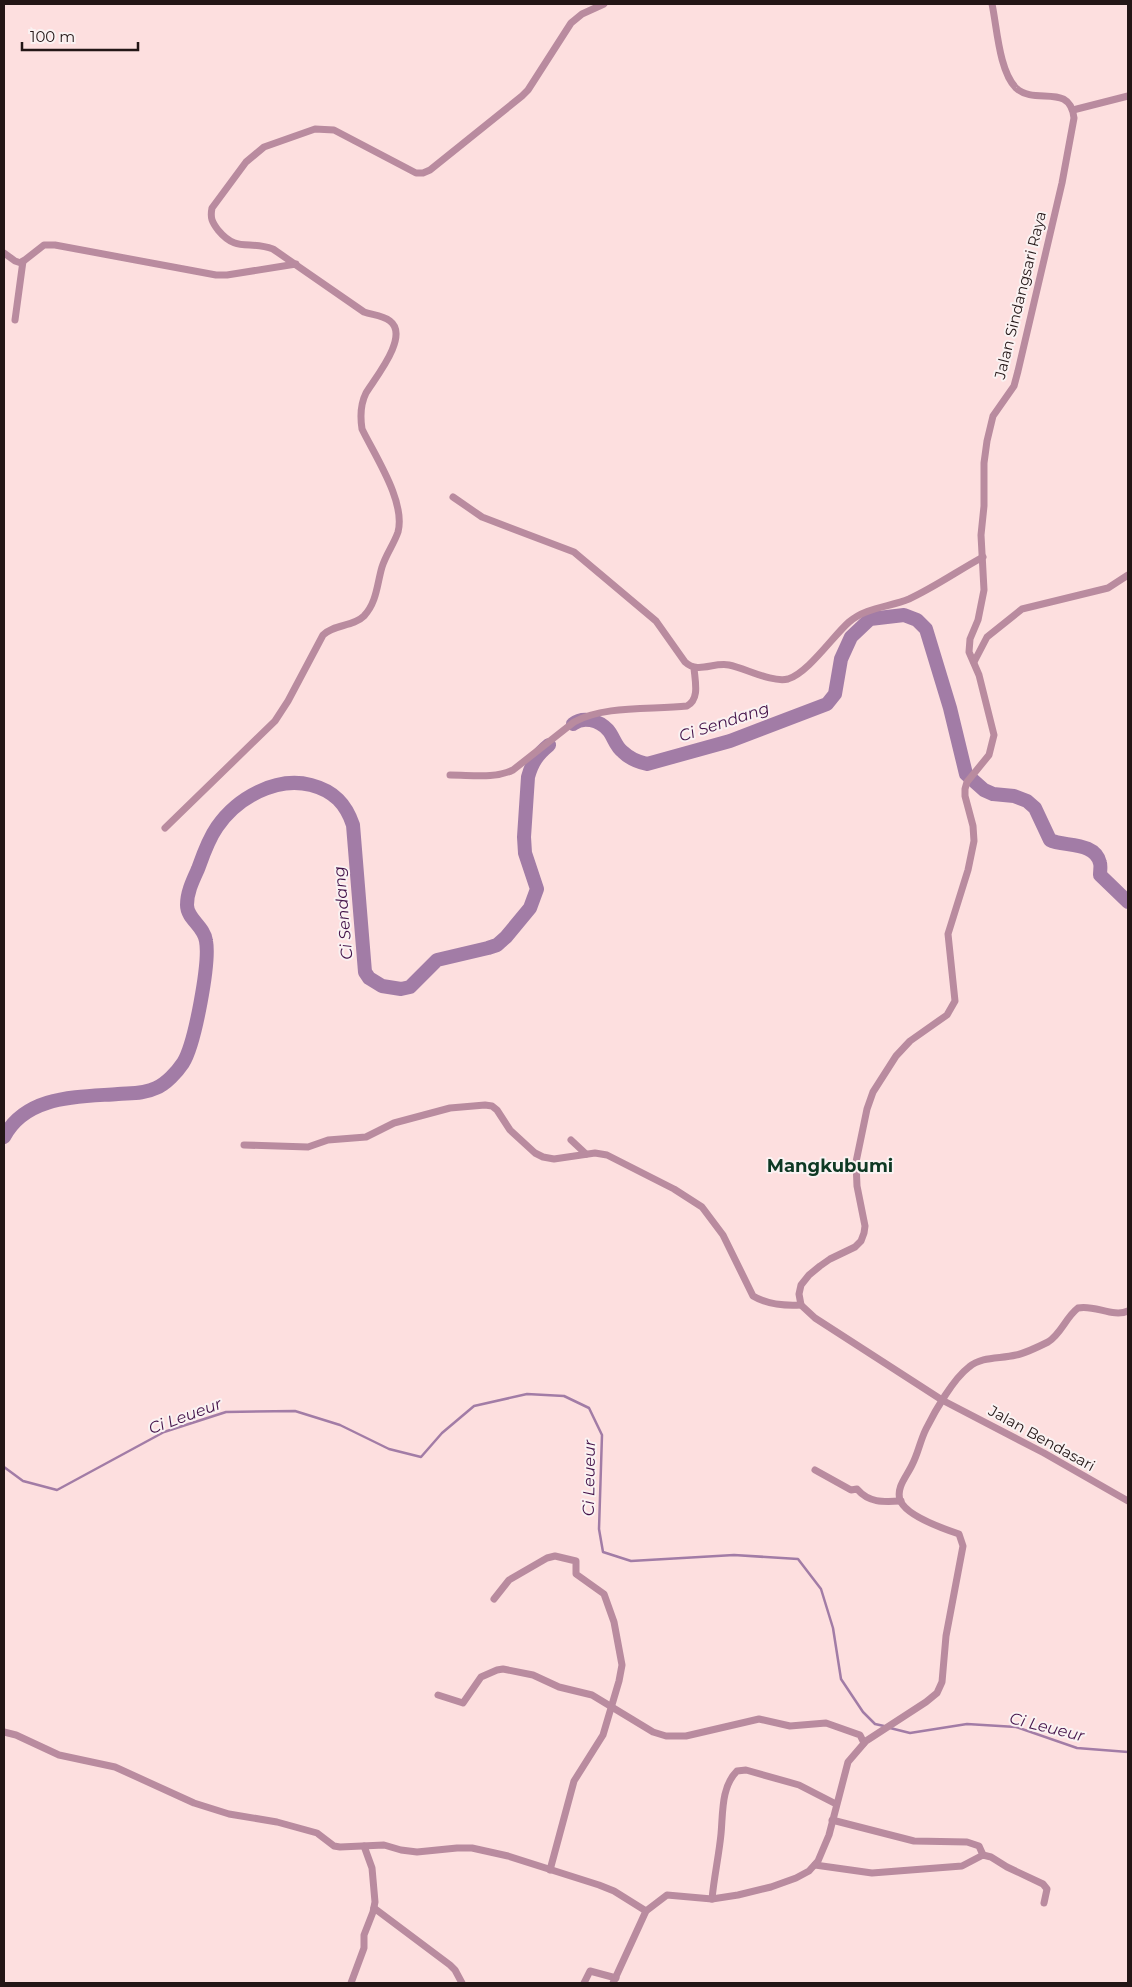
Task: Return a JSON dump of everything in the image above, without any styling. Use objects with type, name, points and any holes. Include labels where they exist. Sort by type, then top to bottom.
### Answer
[{"type":"street","points":[[165,828],[275,721],[288,702],[323,635],[330,630],[354,622],[366,614],[375,598],[384,560],[398,531],[399,513],[396,497],[362,429],[360,420],[362,401],[392,350],[396,341],[396,330],[389,320],[364,312],[296,264],[266,246],[231,243],[225,239],[212,223],[210,215],[216,202],[255,154],[274,142],[306,130],[326,129],[343,134],[407,170],[422,173],[430,170],[522,96],[528,90],[571,24],[582,14],[604,4]]},
{"type":"street","points":[[992,4],[1002,58],[1008,76],[1016,88],[1025,94],[1062,98],[1069,102],[1073,110],[1128,96]]},
{"type":"street","name":"Jalan Sindangsari Raya","points":[[801,1305],[801,1285],[809,1275],[830,1259],[855,1247],[861,1241],[864,1233],[865,1226],[857,1186],[856,1162],[867,1109],[874,1092],[896,1056],[910,1041],[946,1015],[955,1001],[948,934],[968,870],[974,841],[973,826],[965,796],[967,782],[989,755],[994,735],[979,675],[969,652],[984,590],[981,535],[987,441],[993,416],[1014,386],[1018,371],[1062,183],[1074,118],[1073,110]]},
{"type":"street","points":[[15,320],[24,261],[39,248],[49,244],[216,275],[236,275],[296,264]]},
{"type":"street","points":[[4,253],[15,261],[24,261]]},
{"type":"street","points":[[454,498],[482,517],[574,552],[650,615],[685,662],[694,668],[729,664],[774,679],[790,678],[858,615],[914,596],[982,556]]},
{"type":"street","points":[[974,662],[987,637],[1022,609],[1108,588],[1128,575]]},
{"type":"street","points":[[450,775],[496,776],[504,774],[513,770],[574,722],[585,716],[601,712],[687,706],[694,700],[694,668]]},
{"type":"street","points":[[244,1145],[308,1146],[328,1140],[366,1137],[394,1123],[453,1108],[485,1105],[497,1110],[510,1130],[535,1153],[554,1159],[586,1154],[607,1155],[702,1207],[724,1235],[753,1296],[777,1305],[801,1305],[815,1318],[844,1338],[942,1400]]},
{"type":"street","points":[[571,1140],[586,1154]]},
{"type":"street","points":[[584,1983],[590,1970],[615,1980],[646,1911],[667,1895],[712,1899],[771,1887],[802,1875],[815,1865],[829,1834],[848,1762],[865,1742],[937,1693],[942,1682],[948,1628],[963,1546],[959,1534],[928,1523],[909,1510],[900,1501],[900,1487],[911,1467],[925,1430],[942,1400],[967,1368],[974,1363],[986,1359],[1018,1355],[1046,1342],[1056,1335],[1078,1308],[1090,1307],[1120,1313],[1128,1311]]},
{"type":"street","name":"Jalan Bendasari","points":[[942,1400],[1044,1453],[1128,1501]]},
{"type":"street","points":[[815,1470],[851,1490],[857,1488],[871,1500],[880,1502],[900,1501]]},
{"type":"street","points":[[494,1599],[509,1580],[547,1558],[555,1556],[576,1561],[576,1574],[604,1594],[614,1622],[622,1665],[619,1681],[604,1735],[574,1782],[550,1870]]},
{"type":"street","points":[[438,1695],[462,1703],[481,1678],[503,1669],[535,1676],[559,1687],[592,1695],[612,1705],[653,1732],[666,1736],[686,1736],[759,1719],[790,1726],[828,1724],[860,1735],[865,1742]]},
{"type":"street","points":[[4,1732],[16,1735],[59,1755],[115,1767],[194,1803],[229,1814],[277,1822],[317,1833],[334,1846],[384,1844],[401,1850],[417,1852],[472,1848],[508,1856],[614,1891],[646,1911]]},
{"type":"street","points":[[712,1899],[721,1835],[721,1816],[728,1783],[737,1771],[746,1770],[799,1785],[836,1804]]},
{"type":"street","points":[[832,1820],[914,1841],[967,1842],[979,1846],[983,1855]]},
{"type":"street","points":[[351,1983],[364,1948],[365,1932],[374,1908],[374,1879],[364,1846]]},
{"type":"street","points":[[815,1865],[872,1872],[962,1866],[983,1855],[991,1857],[1007,1867],[1043,1884],[1046,1891],[1044,1903]]},
{"type":"street","points":[[374,1908],[450,1965],[462,1983]]},
{"type":"waterway","name":"Ci Sendang","points":[[573,724],[581,720],[591,720],[600,724],[608,730],[618,747],[626,754],[634,760],[647,764],[730,741],[827,704],[835,694],[841,659],[851,637],[870,619],[904,615],[917,620],[926,629],[950,708],[966,774],[984,790],[993,794],[1014,796],[1027,801],[1035,808],[1050,840],[1092,851],[1100,863],[1100,875],[1128,902]]},
{"type":"waterway","name":"Ci Sendang","points":[[4,1137],[14,1123],[25,1113],[39,1106],[70,1098],[147,1091],[164,1084],[181,1066],[188,1053],[197,1022],[204,984],[207,951],[205,936],[188,910],[188,895],[206,848],[217,827],[225,816],[246,799],[271,787],[298,783],[311,785],[326,791],[343,805],[353,825],[365,972],[369,978],[382,986],[401,989],[410,987],[437,960],[497,945],[530,908],[537,889],[525,853],[524,837],[528,777],[536,759],[549,745]]},
{"type":"waterway","name":"Ci Leueur","points":[[4,1467],[23,1481],[57,1490],[164,1432],[226,1412],[295,1411],[340,1425],[389,1449],[421,1457],[442,1433],[474,1406],[527,1394],[564,1396],[589,1408],[602,1435],[599,1529],[603,1552],[631,1561],[734,1555],[798,1559],[821,1589],[833,1628],[841,1679],[863,1712],[875,1724],[884,1726]]},
{"type":"waterway","name":"Ci Leueur","points":[[890,1728],[910,1733],[967,1724],[1016,1727],[1077,1748],[1128,1752]]},
{"type":"district","name":"Mangkubumi","points":[[830,1166]]}]
